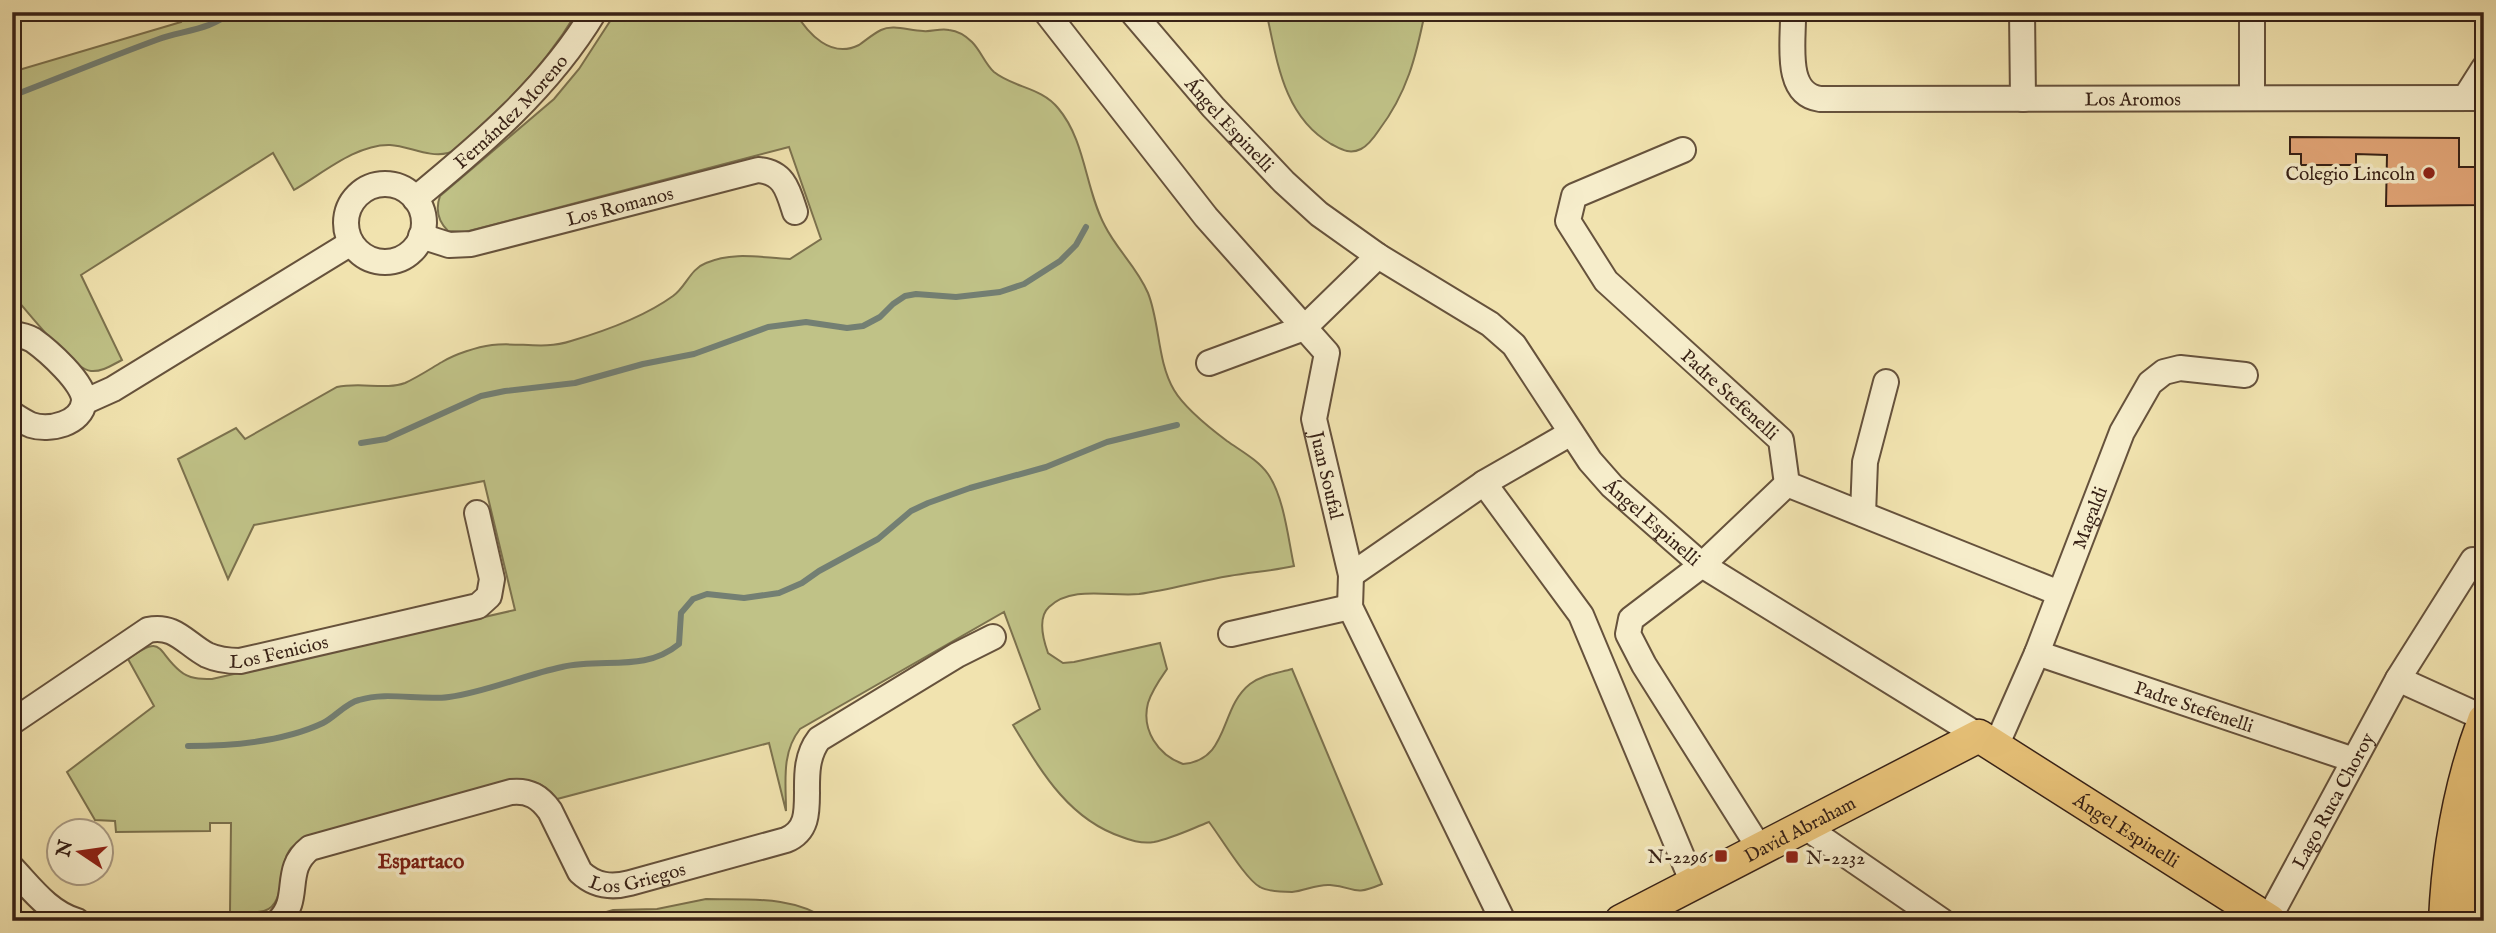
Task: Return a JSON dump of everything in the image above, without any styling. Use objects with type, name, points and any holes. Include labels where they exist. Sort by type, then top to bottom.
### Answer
[{"type":"main road","points":[[2445,921],[2449,865],[2462,788],[2484,719]]},
{"type":"main road","name":"David Abraham","points":[[1621,921],[1654,913],[1693,883],[1804,826],[1988,741]]},
{"type":"main road","name":"Ángel Espinelli","points":[[1988,741],[2269,920]]},
{"type":"main road","points":[[2459,921],[2484,772]]},
{"type":"main road","points":[[2470,921],[2474,834]]},
{"type":"street","name":"Fernández Moreno","points":[[415,199],[485,140],[536,89],[560,61],[594,12]]},
{"type":"street","name":"Ángel Espinelli","points":[[1132,12],[1213,107],[1284,182],[1319,214],[1378,256],[1481,317],[1514,345],[1590,461],[1612,486],[1702,565],[1988,741]]},
{"type":"street","name":"Los Aromos","points":[[1793,12],[1795,80],[1802,92],[1820,99],[2474,98],[2484,68]]},
{"type":"street","points":[[2022,12],[2023,99]]},
{"type":"street","points":[[2252,12],[2252,98]]},
{"type":"street","name":"Juan Soufal","points":[[1056,16],[1206,218],[1326,353],[1314,419],[1351,575],[1350,607],[1503,921]]},
{"type":"street","name":"Padre Stefenelli","points":[[1683,150],[1574,196],[1568,221],[1606,281],[1781,440],[1787,484]]},
{"type":"street","name":"Los Romanos","points":[[421,236],[449,244],[471,244],[758,170],[768,171],[783,180],[795,212]]},
{"type":"street","points":[[381,184],[406,190],[421,211],[424,223],[421,236],[415,247],[395,261],[383,263],[359,253],[346,231],[350,205],[368,188],[381,184]]},
{"type":"street","points":[[84,402],[113,389],[351,243]]},
{"type":"street","points":[[1209,363],[1304,328],[1378,256]]},
{"type":"street","points":[[12,334],[31,339],[41,346],[80,386],[84,402],[82,410],[76,416],[58,426],[44,428],[32,425],[12,414]]},
{"type":"street","name":"Magaldi","points":[[1988,741],[2036,653],[2122,432],[2150,383],[2164,372],[2180,368],[2245,375]]},
{"type":"street","points":[[1863,514],[1865,462],[1886,382]]},
{"type":"street","points":[[1351,575],[1484,483],[1571,433]]},
{"type":"street","points":[[1484,483],[1581,615],[1693,883]]},
{"type":"street","points":[[1760,849],[1644,665],[1628,634],[1631,619],[1702,565],[1787,484],[2059,593]]},
{"type":"street","name":"Los Fenicios","points":[[12,722],[148,630],[167,629],[206,654],[228,661],[240,661],[478,606],[489,596],[492,579],[477,513]]},
{"type":"street","name":"Lago Ruca Choroy","points":[[2269,920],[2398,679],[2473,560]]},
{"type":"street","points":[[1231,635],[1350,607]]},
{"type":"street","name":"Los Griegos","points":[[279,921],[286,914],[291,902],[295,865],[300,855],[310,848],[511,792],[528,793],[544,803],[580,872],[587,879],[607,886],[630,883],[786,840],[794,836],[806,823],[806,772],[813,747],[819,739],[957,655],[993,637]]},
{"type":"street","name":"Padre Stefenelli","points":[[2036,653],[2354,760]]},
{"type":"street","points":[[2398,679],[2484,719]]},
{"type":"street","points":[[1804,826],[1942,921]]},
{"type":"street","points":[[12,868],[36,895],[67,917]]},
{"type":"green space","points":[[179,12],[577,12],[544,60],[519,89],[464,143],[452,151],[434,154],[390,145],[377,146],[340,161],[294,190],[273,153],[81,275],[122,360],[103,369],[91,371],[73,361],[12,294],[12,72],[181,22]]},
{"type":"green space","points":[[616,12],[795,12],[821,42],[839,49],[859,45],[886,28],[926,31],[942,29],[962,34],[978,49],[994,72],[1044,96],[1058,108],[1080,150],[1098,212],[1148,293],[1168,379],[1184,403],[1198,417],[1268,474],[1282,506],[1294,566],[1139,594],[1092,593],[1069,596],[1049,607],[1043,617],[1043,635],[1048,653],[1063,663],[1160,643],[1167,669],[1148,703],[1147,723],[1159,748],[1183,764],[1198,760],[1209,753],[1217,743],[1240,694],[1250,684],[1265,676],[1292,669],[1382,884],[1359,891],[1330,885],[1292,892],[1267,889],[1254,883],[1209,822],[1168,838],[1146,843],[1122,837],[1086,818],[1058,792],[1013,725],[1040,709],[1004,612],[800,729],[787,758],[786,811],[769,743],[557,799],[546,788],[534,782],[506,782],[306,837],[289,851],[276,901],[264,911],[251,913],[230,912],[231,823],[210,823],[210,831],[116,832],[116,818],[94,818],[67,772],[154,706],[128,659],[148,647],[158,648],[187,676],[212,679],[515,610],[484,481],[254,525],[228,579],[178,459],[236,428],[245,439],[337,387],[398,385],[453,356],[486,346],[551,345],[584,337],[624,323],[662,304],[677,292],[696,269],[706,263],[738,256],[790,259],[821,239],[789,147],[465,232],[448,231],[438,215],[440,196],[554,99],[579,69]]},
{"type":"green space","points":[[1263,12],[1425,12],[1414,59],[1397,102],[1363,148],[1349,151],[1331,144],[1304,120],[1286,90],[1268,20]]},
{"type":"green space","points":[[706,899],[786,903],[816,913],[829,921],[576,921],[613,910],[657,909]]},
{"type":"building","points":[[2290,137],[2459,138],[2459,167],[2484,167],[2484,205],[2386,206],[2387,155],[2356,154],[2356,165],[2301,165],[2301,154],[2290,154]]},
{"type":"waterway","points":[[12,96],[159,39],[206,26],[230,12]]},
{"type":"waterway","points":[[361,443],[386,439],[481,396],[575,383],[643,364],[694,354],[768,327],[806,322],[847,328],[863,326],[880,317],[905,296],[916,294],[956,297],[1000,292],[1024,284],[1060,261],[1076,245],[1086,227]]},
{"type":"waterway","points":[[188,746],[240,744],[291,735],[323,723],[350,704],[370,697],[449,697],[577,664],[652,658],[679,644],[681,613],[693,599],[707,594],[744,598],[779,593],[802,583],[878,539],[911,511],[928,503],[1046,467],[1107,442],[1177,425]]},
{"type":"place","name":"Colegio Lincoln","points":[[2429,173]]},
{"type":"place","name":"N-2296","points":[[1721,856]]},
{"type":"place","name":"N-2232","points":[[1792,857]]},
{"type":"district","name":"Espartaco","points":[[421,861]]}]
